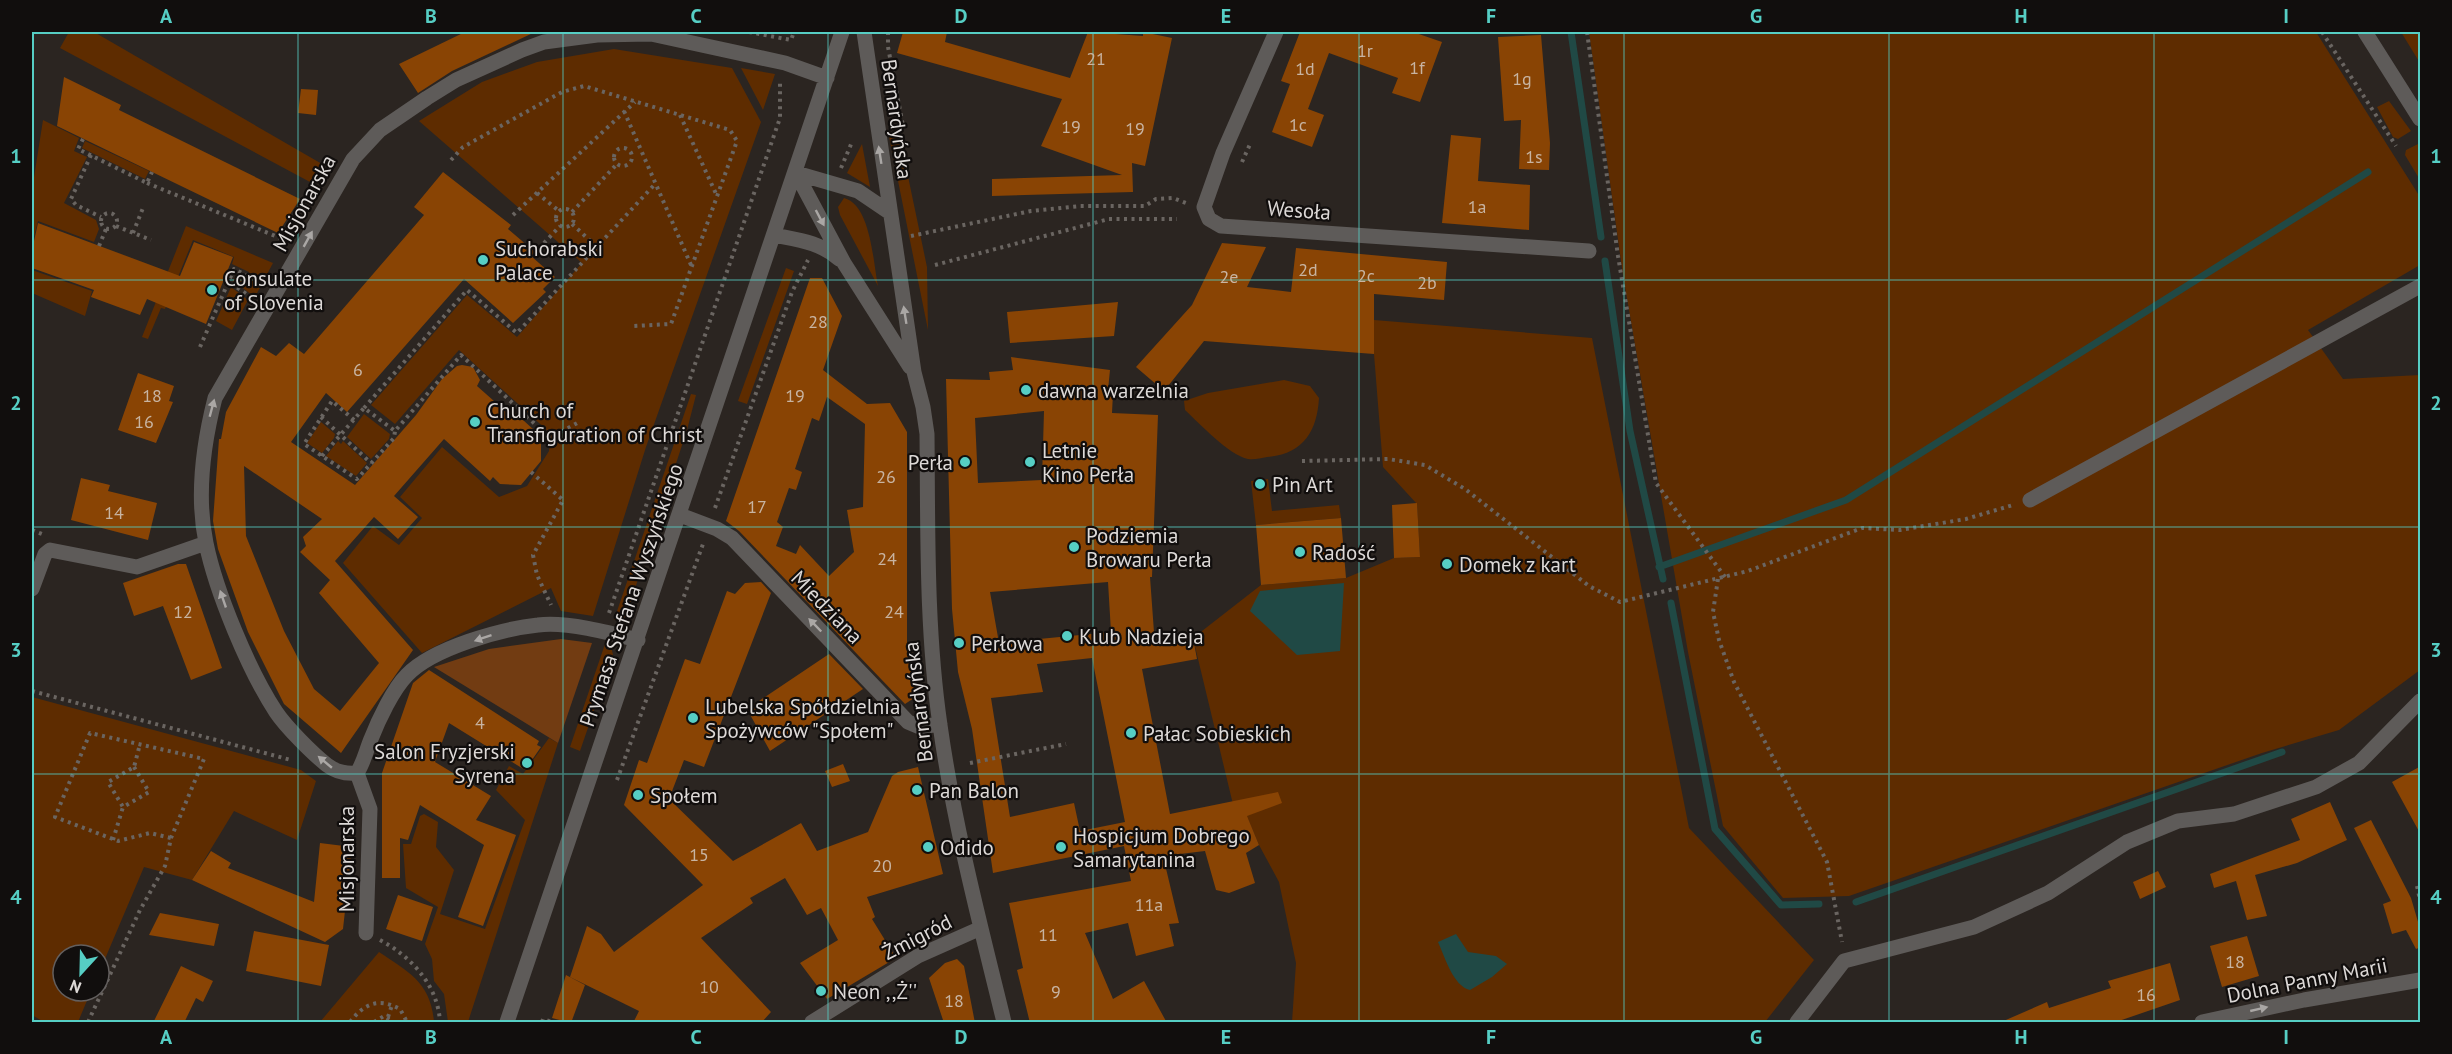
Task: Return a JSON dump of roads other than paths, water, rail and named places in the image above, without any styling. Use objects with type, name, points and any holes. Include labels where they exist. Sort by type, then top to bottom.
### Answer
[{"type":"street","name":"Prymasa Stefana Wyszyńskiego","points":[[507,1023],[842,32]]},
{"type":"street","name":"Bernardyńska","points":[[864,32],[914,372],[924,407],[927,434],[929,621],[940,724],[981,928],[1004,1023]]},
{"type":"street","name":"Wesoła","points":[[1276,32],[1223,153],[1204,207],[1209,219],[1221,226],[1589,250]]},
{"type":"street","points":[[2365,32],[2421,119]]},
{"type":"street","name":"Misjonarska","points":[[366,933],[370,809],[357,773],[345,774],[327,766],[277,713],[224,604],[206,543],[201,501],[201,469],[207,429],[215,398],[353,159],[380,130],[456,81],[544,42],[597,35],[651,33],[785,63],[827,78]]},
{"type":"street","name":"Bernardyńska","points":[[796,173],[858,191],[890,212]]},
{"type":"street","name":"Bernardyńska","points":[[796,173],[844,263],[914,372]]},
{"type":"street","name":"Bernardyńska","points":[[774,236],[813,243],[827,249],[844,263]]},
{"type":"street","points":[[2030,500],[2421,286]]},
{"type":"street","name":"Miedziana","points":[[680,515],[717,529],[732,538],[908,722],[920,727],[940,724]]},
{"type":"street","points":[[32,589],[45,555],[50,550],[137,567],[206,543]]},
{"type":"street","points":[[357,773],[364,762],[383,714],[406,676],[442,653],[489,636],[540,624],[603,631],[638,640]]},
{"type":"street","points":[[1797,1023],[1845,961],[1974,927],[2048,893],[2127,843],[2178,821],[2234,814],[2316,787],[2359,763],[2421,701]]},
{"type":"street","name":"Żmigród","points":[[812,1023],[918,956],[981,928]]},
{"type":"street","name":"Dolna Panny Marii","points":[[2202,1023],[2304,1000],[2421,980]]},
{"type":"water","points":[[1344,583],[1340,651],[1297,655],[1250,611],[1260,591]]},
{"type":"water","points":[[1456,934],[1468,952],[1496,956],[1507,964],[1492,977],[1470,990],[1464,987],[1454,977],[1438,942]]},
{"type":"waterway","points":[[1571,32],[1601,237]]},
{"type":"waterway","points":[[1659,567],[1846,500],[2368,172]]},
{"type":"waterway","points":[[1605,261],[1630,431],[1663,579]]},
{"type":"waterway","points":[[1671,603],[1715,829],[1781,905],[1819,904]]},
{"type":"waterway","points":[[1856,902],[2282,752]]},
{"type":"place","name":"Suchorabski Palace","points":[[483,260]]},
{"type":"place","name":"Consulate of Slovenia","points":[[212,290]]},
{"type":"place","name":"dawna warzelnia","points":[[1026,390]]},
{"type":"place","name":"Church of Transfiguration of Christ","points":[[475,422]]},
{"type":"place","name":"Perła","points":[[965,462]]},
{"type":"place","name":"Letnie Kino Perła","points":[[1030,462]]},
{"type":"place","name":"Pin Art","points":[[1260,484]]},
{"type":"place","name":"Podziemia Browaru Perła","points":[[1074,547]]},
{"type":"place","name":"Radość","points":[[1300,552]]},
{"type":"place","name":"Domek z kart","points":[[1447,564]]},
{"type":"place","name":"Klub Nadzieja","points":[[1067,636]]},
{"type":"place","name":"Perłowa","points":[[959,643]]},
{"type":"place","name":"Lubelska Spółdzielnia Spożywców \"Społem\"","points":[[693,718]]},
{"type":"place","name":"Pałac Sobieskich","points":[[1131,733]]},
{"type":"place","name":"Salon Fryzjerski Syrena","points":[[527,763]]},
{"type":"place","name":"Pan Balon","points":[[917,790]]},
{"type":"place","name":"Społem","points":[[638,795]]},
{"type":"place","name":"Odido","points":[[928,847]]},
{"type":"place","name":"Hospicjum Dobrego Samarytanina","points":[[1061,847]]},
{"type":"place","name":"Neon ,,Ż''","points":[[821,991]]}]
